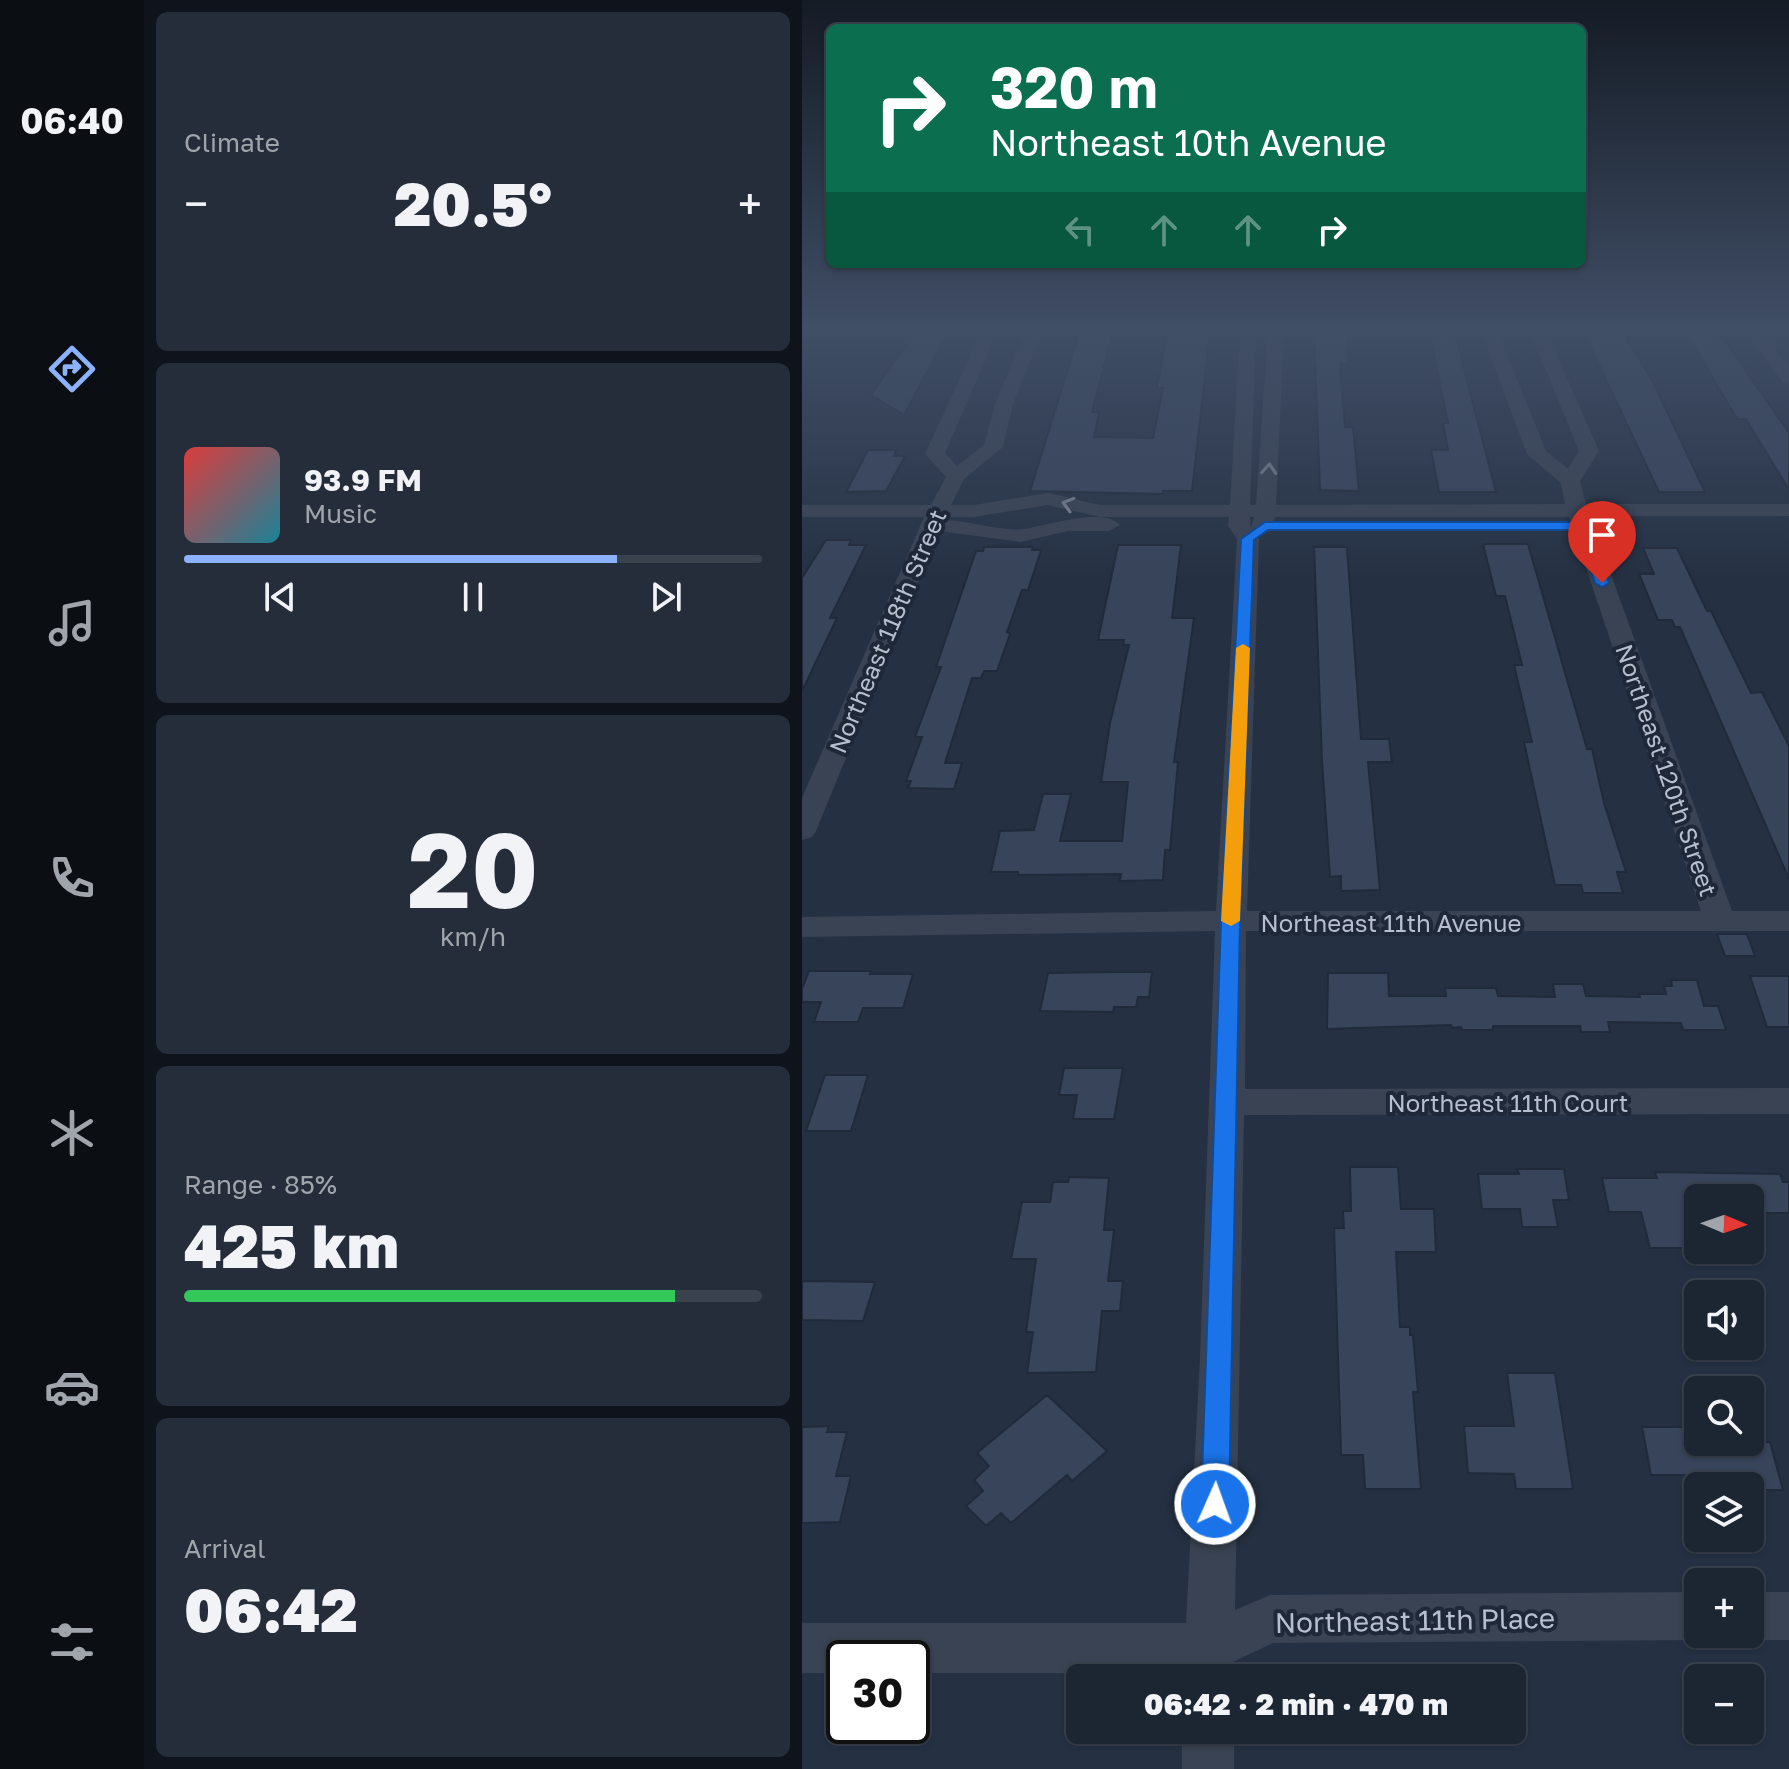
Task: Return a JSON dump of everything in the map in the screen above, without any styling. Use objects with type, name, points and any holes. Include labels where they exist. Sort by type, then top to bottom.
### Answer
[{"type":"street","points":[[953,414],[935,454],[956,476]]},
{"type":"street","name":"Northeast 118th Street","points":[[802,831],[934,518],[956,476],[993,447],[1002,414]]},
{"type":"street","points":[[1209,1663],[1231,921],[1251,522],[1249,414]]},
{"type":"street","points":[[1251,522],[1265,414]]},
{"type":"street","points":[[1521,414],[1537,454],[1570,481],[1589,451],[1573,414]]},
{"type":"street","name":"Northeast 120th Street","points":[[1570,481],[1580,518],[1720,922]]},
{"type":"street","points":[[802,526],[934,518],[1048,499],[1100,511],[1251,522]]},
{"type":"street","points":[[802,511],[934,518],[1021,536],[1068,525],[1580,518],[1789,510]]},
{"type":"street","points":[[1580,518],[1789,526]]},
{"type":"street","name":"Northeast 11th Avenue","points":[[802,927],[1231,921],[1789,921]]},
{"type":"street","name":"Northeast 11th Court","points":[[1228,1102],[1789,1101]]},
{"type":"street","name":"Northeast 11th Place","points":[[802,1648],[1209,1663],[1270,1619],[1684,1616]]},
{"type":"street","points":[[1764,1616],[1789,1616]]},
{"type":"street","points":[[1208,1744],[1208,1769]]},
{"type":"building","points":[[1054,414],[1099,414],[1094,437],[1153,438],[1158,414],[1201,414],[1192,491],[1163,491],[1162,494],[1030,491]]},
{"type":"building","points":[[1317,414],[1344,414],[1345,427],[1353,427],[1359,491],[1320,490]]},
{"type":"building","points":[[1446,414],[1476,414],[1496,492],[1439,492],[1431,450],[1448,450],[1443,423],[1448,423]]},
{"type":"building","points":[[1622,414],[1668,414],[1705,492],[1659,492]]},
{"type":"building","points":[[1734,414],[1775,414],[1789,433],[1789,490],[1746,419],[1737,419]]},
{"type":"building","points":[[868,450],[896,450],[894,456],[905,456],[886,491],[846,492]]},
{"type":"building","points":[[826,540],[851,540],[849,545],[866,545],[830,618],[837,618],[802,691],[802,578]]},
{"type":"building","points":[[1483,544],[1528,544],[1587,749],[1592,749],[1604,803],[1626,872],[1617,872],[1623,893],[1583,893],[1581,885],[1555,885],[1524,742],[1532,742],[1514,665],[1522,665],[1505,596],[1496,596]]},
{"type":"building","points":[[1118,545],[1181,545],[1172,618],[1194,618],[1174,762],[1178,762],[1170,850],[1165,850],[1163,880],[1120,881],[1121,874],[1018,875],[1018,872],[991,872],[1000,831],[1034,830],[1043,794],[1071,794],[1060,841],[1122,841],[1128,782],[1101,782],[1110,723],[1129,645],[1123,645],[1124,640],[1098,640]]},
{"type":"building","points":[[984,547],[1033,547],[1032,550],[1041,550],[1028,590],[1022,590],[997,671],[984,671],[981,678],[972,678],[945,763],[962,763],[954,789],[908,788],[911,781],[906,781],[922,737],[915,737],[941,667],[936,667],[976,551],[983,551]]},
{"type":"building","points":[[1314,547],[1347,547],[1361,739],[1389,739],[1392,762],[1368,762],[1380,890],[1341,891],[1341,876],[1330,877]]},
{"type":"building","points":[[1643,548],[1677,548],[1751,693],[1762,692],[1789,746],[1789,879],[1680,627],[1675,627],[1672,620],[1658,620],[1639,574],[1654,574]]},
{"type":"building","points":[[1717,934],[1747,934],[1755,956],[1725,956]]},
{"type":"building","points":[[809,971],[913,974],[903,1008],[863,1008],[858,1022],[814,1022],[821,1002],[802,1002],[802,989]]},
{"type":"building","points":[[1152,972],[1149,997],[1138,997],[1136,1007],[1114,1007],[1113,1012],[1040,1011],[1048,973]]},
{"type":"building","points":[[1328,973],[1388,973],[1389,996],[1446,996],[1445,988],[1496,988],[1498,996],[1555,997],[1553,984],[1583,984],[1586,996],[1640,997],[1639,994],[1666,994],[1664,986],[1672,986],[1671,980],[1697,980],[1704,1006],[1718,1006],[1726,1030],[1683,1030],[1681,1023],[1608,1022],[1610,1032],[1581,1032],[1580,1026],[1493,1026],[1493,1030],[1462,1030],[1451,1025],[1327,1029]]},
{"type":"building","points":[[1750,976],[1789,976],[1789,1027],[1767,1027]]},
{"type":"building","points":[[1064,1068],[1123,1068],[1114,1119],[1073,1119],[1077,1095],[1059,1095]]},
{"type":"building","points":[[825,1075],[868,1075],[851,1131],[806,1131]]},
{"type":"building","points":[[1350,1167],[1398,1167],[1401,1209],[1434,1209],[1436,1252],[1396,1252],[1400,1327],[1410,1327],[1410,1335],[1413,1335],[1418,1392],[1413,1392],[1421,1489],[1365,1489],[1363,1455],[1341,1455],[1334,1228],[1344,1228],[1343,1211],[1351,1211]]},
{"type":"building","points":[[1517,1169],[1564,1169],[1569,1200],[1553,1200],[1558,1227],[1522,1227],[1520,1209],[1482,1209],[1478,1174],[1519,1174]]},
{"type":"building","points":[[1655,1172],[1780,1174],[1783,1182],[1789,1182],[1789,1213],[1764,1213],[1764,1184],[1684,1184],[1684,1248],[1650,1248],[1641,1212],[1609,1212],[1602,1178],[1657,1178]]},
{"type":"building","points":[[1069,1177],[1109,1178],[1104,1230],[1114,1230],[1108,1281],[1123,1281],[1120,1311],[1102,1311],[1096,1372],[1027,1373],[1033,1332],[1026,1332],[1036,1259],[1011,1259],[1022,1202],[1050,1202],[1053,1182],[1068,1182]]},
{"type":"building","points":[[802,1281],[875,1282],[863,1321],[802,1320]]},
{"type":"building","points":[[1507,1373],[1555,1373],[1573,1489],[1516,1489],[1514,1474],[1468,1473],[1464,1426],[1514,1426]]},
{"type":"building","points":[[1047,1395],[1107,1451],[1072,1481],[1067,1475],[1011,1523],[1001,1513],[986,1526],[966,1506],[983,1491],[974,1480],[989,1466],[977,1453]]},
{"type":"building","points":[[829,1426],[827,1432],[847,1432],[836,1476],[851,1476],[840,1522],[802,1523],[802,1427]]},
{"type":"building","points":[[1642,1427],[1684,1427],[1684,1456],[1764,1456],[1764,1442],[1770,1442],[1783,1490],[1764,1490],[1764,1472],[1651,1475]]},
{"type":"slow traffic","points":[[1231,921],[1243,648]]},
{"type":"route","points":[[1215,1504],[1231,921],[1248,539],[1265,526],[1582,526],[1602,583]]}]
